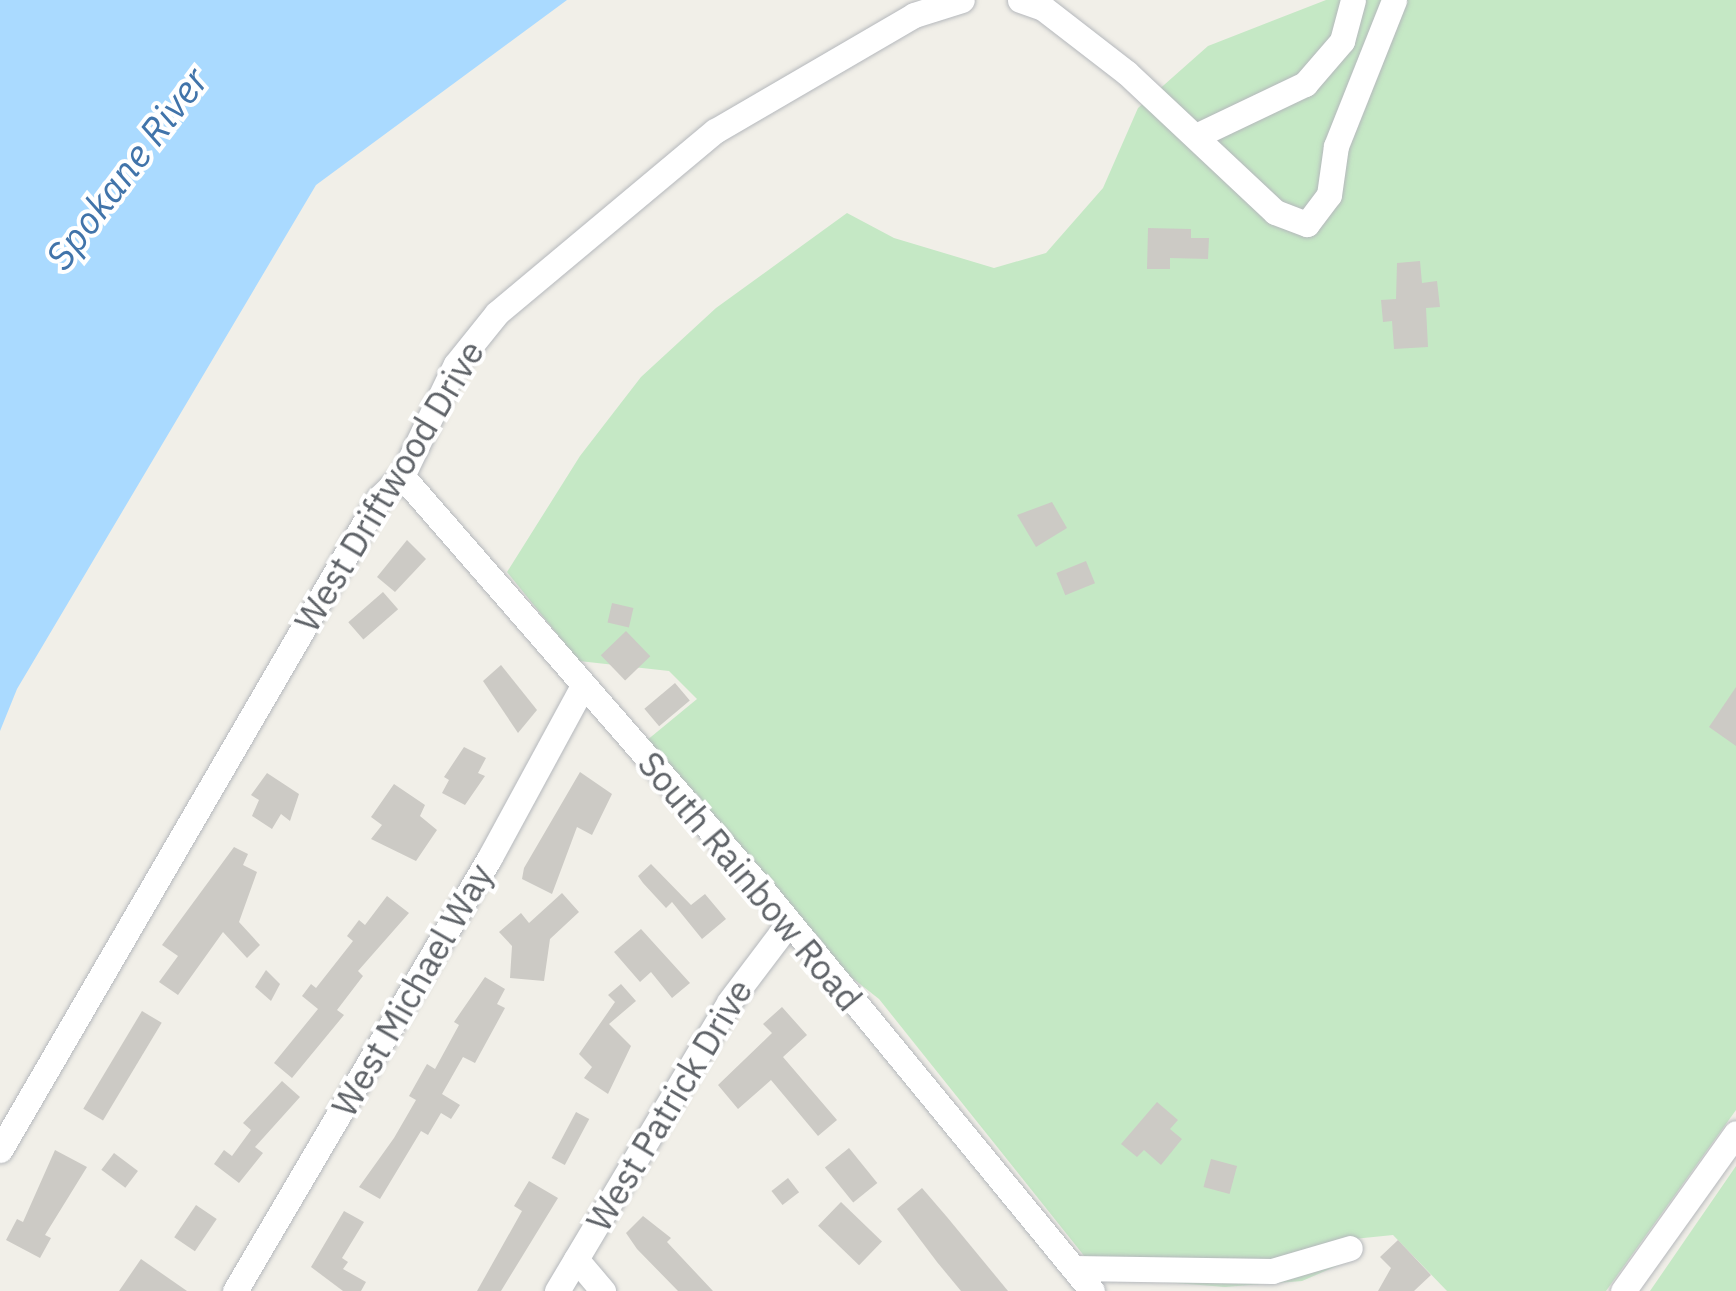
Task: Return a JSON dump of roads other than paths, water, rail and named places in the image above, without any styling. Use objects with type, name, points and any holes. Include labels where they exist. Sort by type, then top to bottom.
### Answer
[{"type":"street","name":"West Driftwood Drive","points":[[0,1150],[379,498],[402,476],[456,364],[497,313],[560,255],[715,131],[914,16],[962,0]]},
{"type":"street","points":[[1020,0],[1079,34],[1198,135],[1275,212],[1306,224],[1329,195],[1336,146],[1394,0]]},
{"type":"street","points":[[1198,135],[1305,84],[1342,41],[1353,0]]},
{"type":"street","name":"South Rainbow Road","points":[[402,476],[788,924],[1092,1291]]},
{"type":"street","name":"West Michael Way","points":[[234,1291],[490,858],[582,686]]},
{"type":"street","name":"West Patrick Drive","points":[[557,1291],[729,1002],[788,924]]},
{"type":"street","points":[[1623,1291],[1736,1133]]},
{"type":"street","points":[[1074,1268],[1272,1272],[1350,1248]]},
{"type":"street","points":[[576,1259],[603,1291]]},
{"type":"water","name":"Spokane River","points":[[0,0],[567,0],[316,185],[17,689],[0,731]]}]
